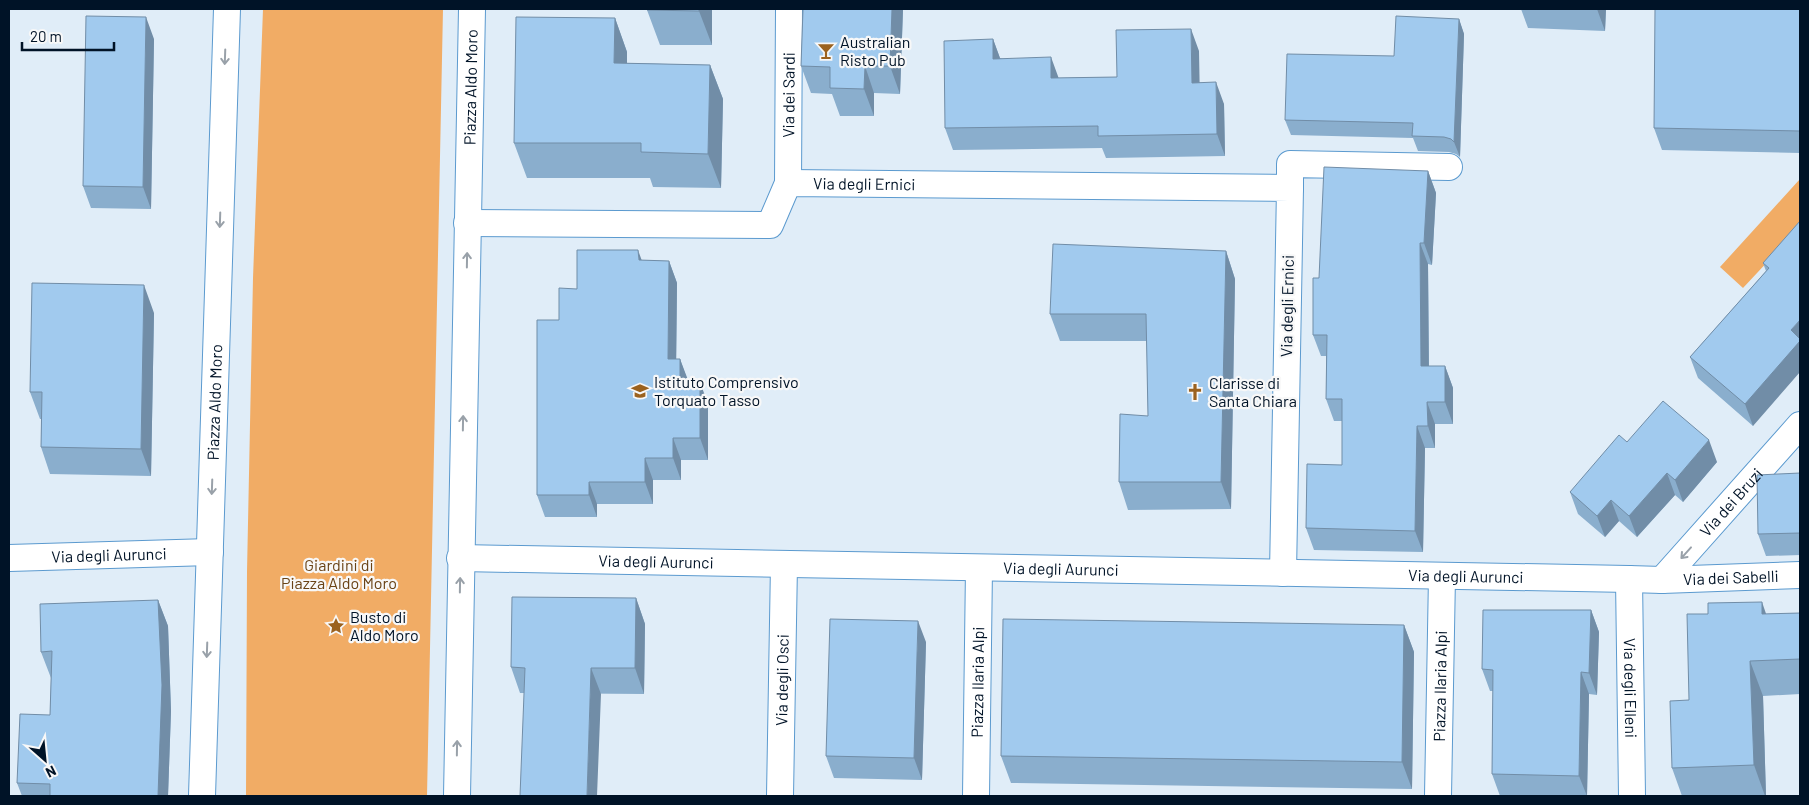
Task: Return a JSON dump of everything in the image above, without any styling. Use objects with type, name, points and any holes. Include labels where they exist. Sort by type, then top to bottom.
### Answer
[{"type":"street","name":"Piazza Aldo Moro","points":[[202,796],[227,9]]},
{"type":"street","name":"Piazza Aldo Moro","points":[[457,796],[460,558],[472,9]]},
{"type":"street","name":"Via dei Sardi","points":[[788,9],[788,183]]},
{"type":"street","name":"Via degli Ernici","points":[[1283,573],[1290,164],[1449,167]]},
{"type":"street","points":[[467,223],[770,225],[788,183]]},
{"type":"street","name":"Via degli Ernici","points":[[788,183],[1290,188]]},
{"type":"street","name":"Via dei Bruzi","points":[[1662,580],[1800,425]]},
{"type":"street","name":"Via degli Aurunci","points":[[9,558],[210,552]]},
{"type":"street","name":"Via degli Aurunci","points":[[460,558],[1662,580]]},
{"type":"street","name":"Via degli Osci","points":[[780,796],[784,564]]},
{"type":"street","name":"Piazza Ilaria Alpi","points":[[976,796],[980,568]]},
{"type":"street","name":"Via dei Sabelli","points":[[1662,580],[1800,575]]},
{"type":"street","name":"Piazza Ilaria Alpi","points":[[1438,796],[1442,576]]},
{"type":"street","name":"Via degli Elleni","points":[[1629,579],[1632,796]]},
{"type":"green space","name":"Giardini di Piazza Aldo Moro","points":[[263,9],[443,9],[427,796],[246,796],[247,572],[253,278]]},
{"type":"green space","points":[[1800,179],[1800,227],[1743,288],[1720,267]]},
{"type":"building","points":[[699,9],[699,11],[647,10]]},
{"type":"building","points":[[803,9],[892,9],[890,66],[865,66],[864,89],[830,88],[830,67],[801,66]]},
{"type":"building","points":[[1655,9],[1800,9],[1800,131],[1654,128]]},
{"type":"building","points":[[86,16],[146,17],[143,187],[83,186]]},
{"type":"building","points":[[1396,16],[1459,19],[1454,142],[1444,137],[1412,136],[1413,123],[1285,120],[1287,54],[1394,56]]},
{"type":"building","points":[[516,17],[615,18],[614,63],[710,65],[708,154],[641,152],[641,143],[514,143]]},
{"type":"building","points":[[1191,29],[1192,83],[1216,82],[1217,134],[1098,136],[1098,126],[945,128],[944,41],[993,39],[993,59],[1051,57],[1051,78],[1117,77],[1116,30]]},
{"type":"building","points":[[1324,167],[1428,171],[1424,243],[1420,243],[1421,366],[1445,366],[1445,402],[1427,402],[1428,426],[1417,426],[1415,531],[1306,528],[1307,464],[1342,465],[1342,399],[1326,399],[1327,335],[1313,335],[1313,278],[1319,278]]},
{"type":"building","points":[[1800,221],[1800,320],[1791,330],[1800,341],[1745,404],[1690,357],[1769,268],[1763,263]]},
{"type":"building","name":"Clarisse di Santa Chiara","points":[[1053,244],[1226,251],[1221,482],[1119,482],[1120,414],[1148,416],[1146,314],[1050,314]]},
{"type":"building","points":[[577,250],[638,250],[639,260],[669,261],[668,359],[680,359],[680,382],[700,382],[700,438],[673,438],[673,458],[645,458],[645,482],[589,482],[589,495],[537,495],[537,320],[559,320],[559,288],[577,289]]},
{"type":"building","points":[[32,283],[144,285],[141,449],[41,447],[42,392],[30,392]]},
{"type":"building","points":[[1663,401],[1709,440],[1675,480],[1667,473],[1629,516],[1611,500],[1597,516],[1570,492],[1619,435],[1627,442]]},
{"type":"building","points":[[1800,473],[1800,533],[1758,534],[1757,475]]},
{"type":"building","points":[[512,597],[636,598],[635,668],[591,668],[587,796],[520,796],[525,668],[511,667]]},
{"type":"building","points":[[158,600],[162,685],[158,796],[50,796],[50,784],[17,783],[20,714],[50,715],[52,651],[41,652],[40,604]]},
{"type":"building","points":[[1762,602],[1762,614],[1800,613],[1800,659],[1750,661],[1754,765],[1672,768],[1670,701],[1689,700],[1687,614],[1708,614],[1708,603]]},
{"type":"building","points":[[1483,610],[1591,610],[1589,673],[1581,672],[1579,776],[1492,774],[1493,670],[1482,669]]},
{"type":"building","points":[[830,619],[918,621],[914,758],[826,756]]},
{"type":"building","points":[[1003,619],[1404,625],[1402,762],[1001,756]]},
{"type":"place","name":"Australian Risto Pub","points":[[826,51]]},
{"type":"place","name":"Istituto Comprensivo Torquato Tasso","points":[[640,391]]},
{"type":"place","name":"Clarisse di Santa Chiara","points":[[1195,392]]},
{"type":"place","name":"Busto di Aldo Moro","points":[[336,626]]}]
